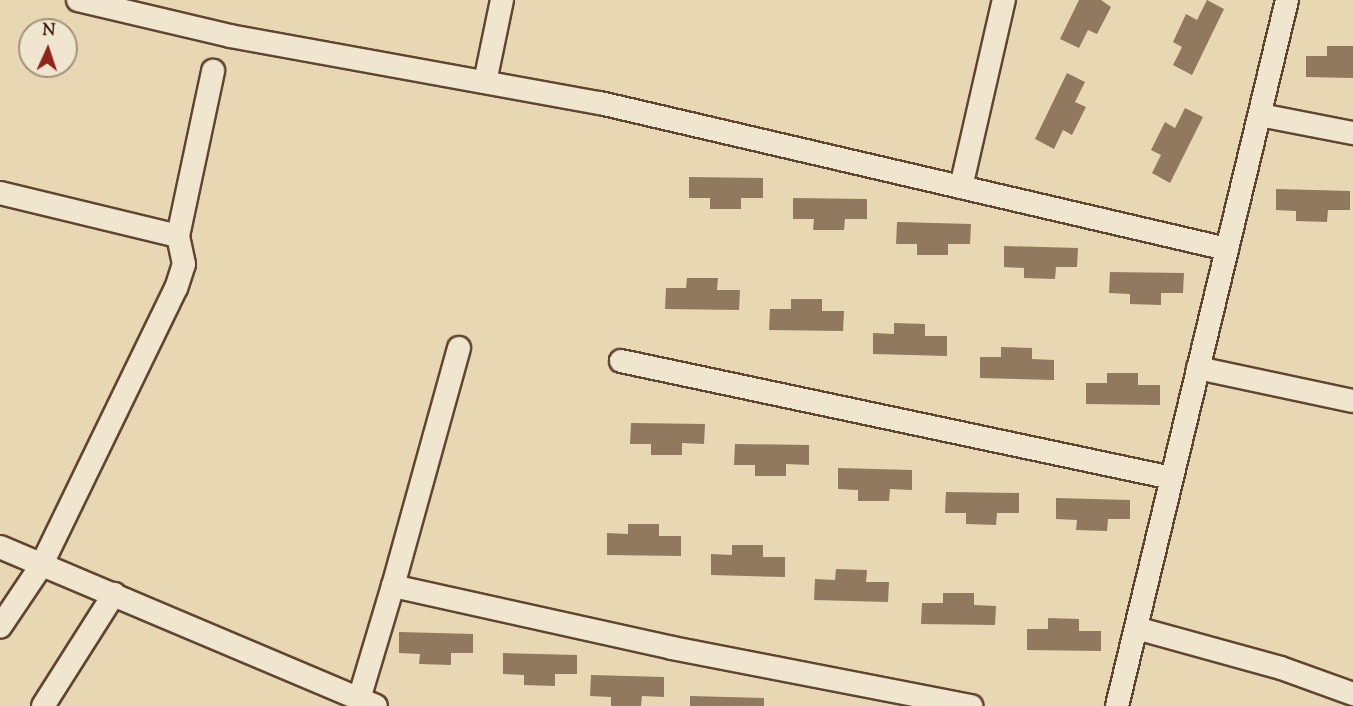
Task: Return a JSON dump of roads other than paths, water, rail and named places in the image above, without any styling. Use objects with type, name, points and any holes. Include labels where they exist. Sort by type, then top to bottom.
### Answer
[{"type":"street","points":[[78,0],[230,36],[600,103],[1227,249]]},
{"type":"street","points":[[485,82],[502,0]]},
{"type":"street","points":[[961,187],[1005,0]]},
{"type":"street","points":[[1117,706],[1287,0]]},
{"type":"street","points":[[0,627],[41,566],[176,288],[184,264],[178,236],[213,71]]},
{"type":"street","points":[[1260,115],[1353,133]]},
{"type":"street","points":[[0,193],[178,236]]},
{"type":"street","points":[[0,547],[368,702],[393,586],[459,348]]},
{"type":"street","points":[[621,361],[1172,478]]},
{"type":"street","points":[[1198,368],[1353,401]]},
{"type":"street","points":[[393,586],[672,648],[972,706]]},
{"type":"street","points":[[43,706],[114,594]]},
{"type":"street","points":[[1136,628],[1281,668],[1353,694]]}]
